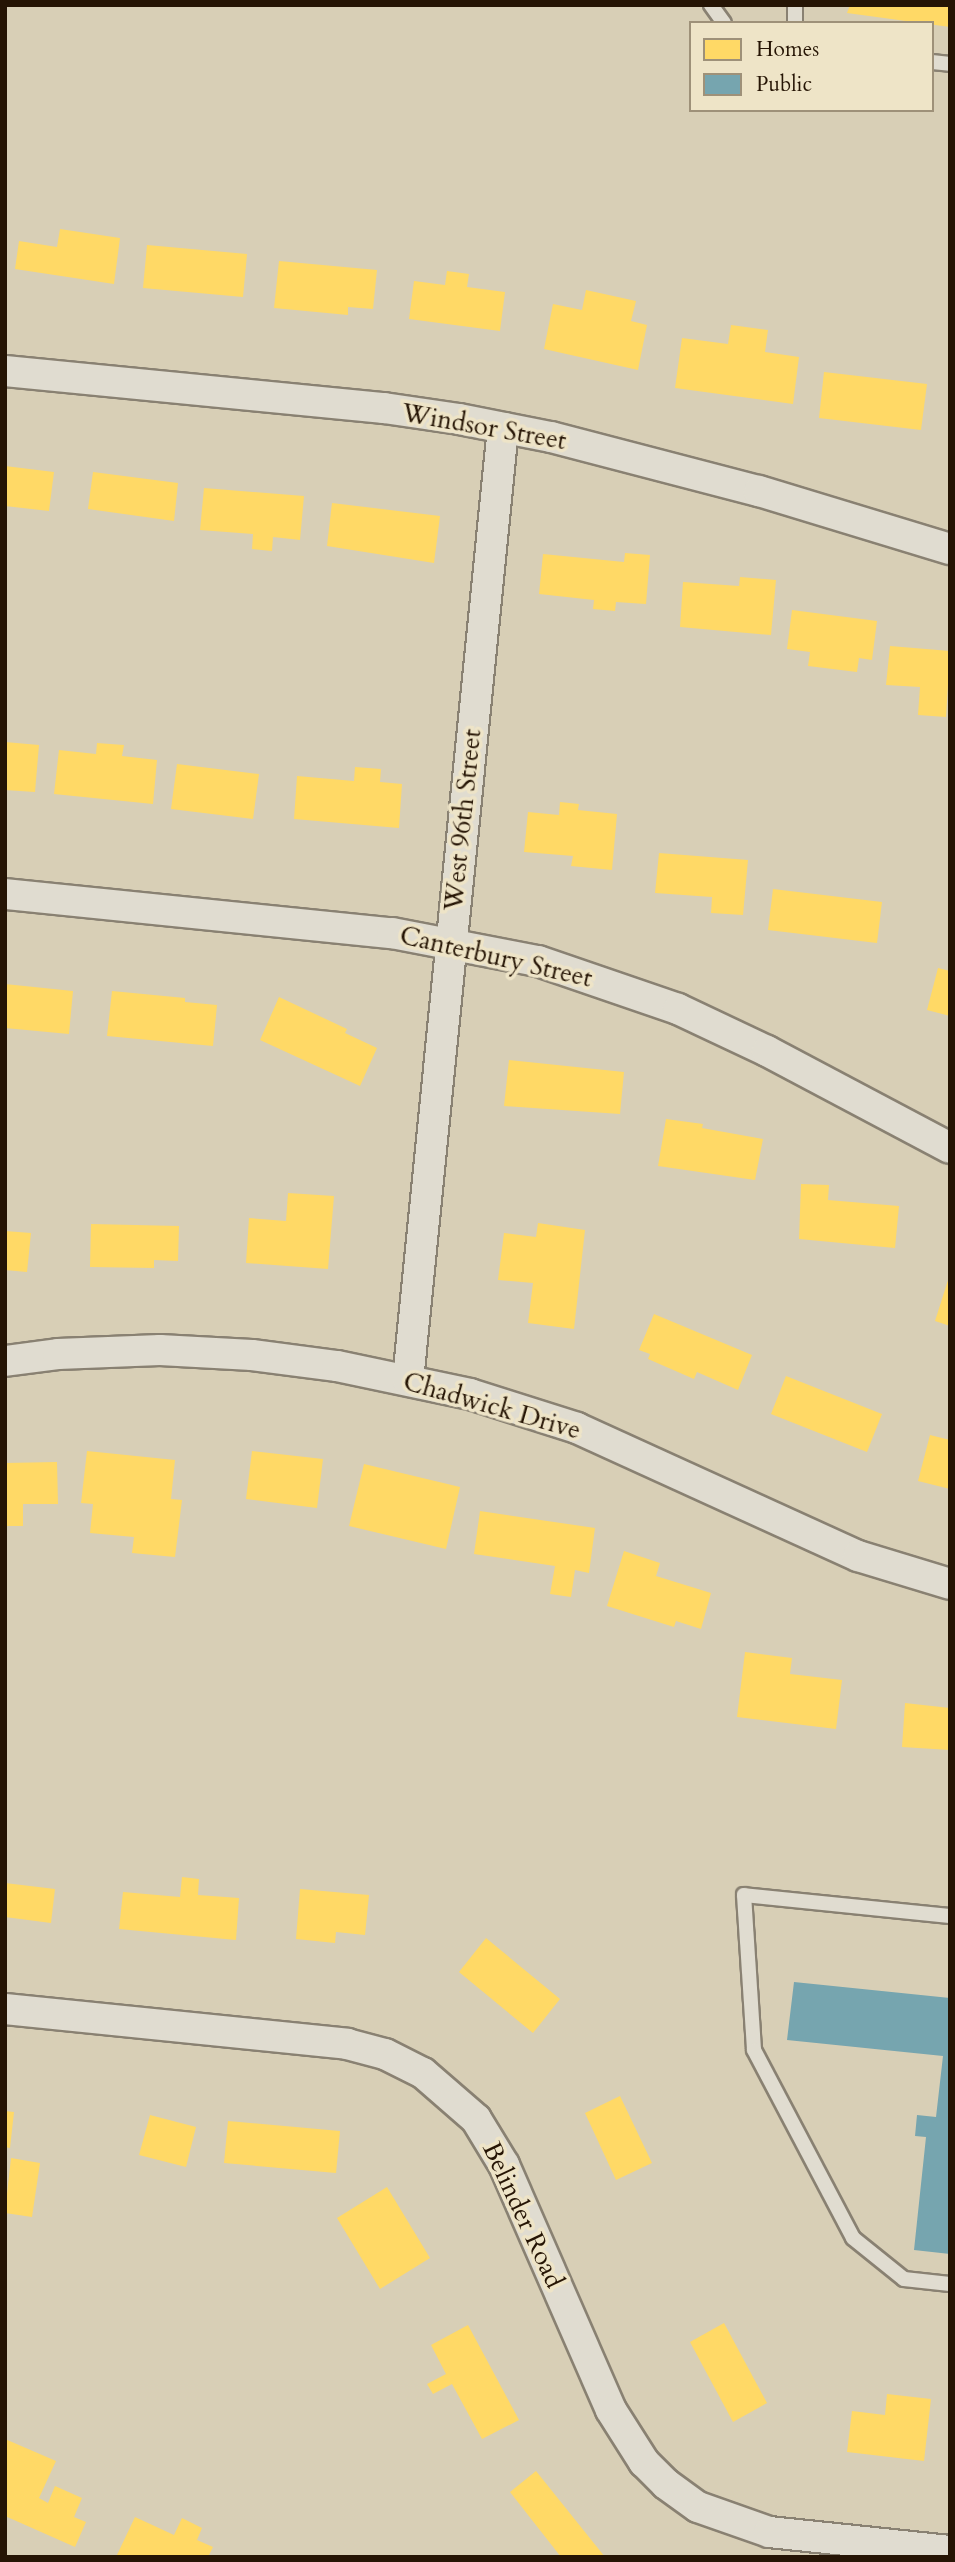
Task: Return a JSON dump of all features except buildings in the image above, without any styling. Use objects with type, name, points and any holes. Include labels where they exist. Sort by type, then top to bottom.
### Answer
[{"type":"street","name":"Windsor Street","points":[[5,371],[384,408],[551,437],[759,491],[950,549]]},
{"type":"street","name":"West 96th Street","points":[[408,1380],[503,428]]},
{"type":"street","name":"Canterbury Street","points":[[5,894],[392,933],[538,961],[678,1009],[767,1051],[950,1148]]},
{"type":"street","name":"Chadwick Drive","points":[[5,1361],[58,1354],[160,1350],[252,1355],[408,1380],[470,1394],[576,1428],[658,1462],[788,1526],[858,1556],[950,1584]]},
{"type":"street","name":"Belinder Road","points":[[5,2010],[347,2044],[384,2054],[423,2073],[476,2119],[504,2165],[611,2410],[644,2462],[666,2484],[698,2507],[769,2532],[950,2551]]},
{"type":"lane","points":[[711,5],[723,21]]},
{"type":"lane","points":[[950,1916],[744,1895],[754,2050],[853,2238],[904,2279],[950,2284]]}]
